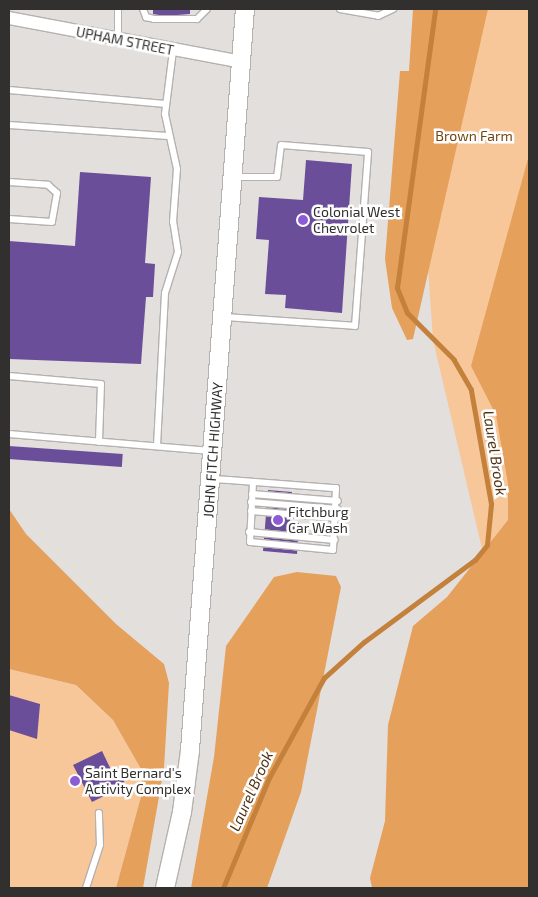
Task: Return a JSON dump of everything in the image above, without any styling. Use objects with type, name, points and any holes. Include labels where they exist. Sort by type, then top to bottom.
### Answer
[{"type":"main road","name":"JOHN FITCH HIGHWAY","points":[[165,888],[182,812],[190,750],[245,9]]},
{"type":"street","name":"UPHAM STREET","points":[[9,18],[241,62]]},
{"type":"lane","points":[[118,9],[118,40]]},
{"type":"lane","points":[[143,9],[146,17],[154,19],[197,19],[208,9]]},
{"type":"lane","points":[[340,9],[378,16],[393,9]]},
{"type":"lane","points":[[157,446],[165,293],[178,252],[173,222],[177,169],[168,136],[165,104],[173,50]]},
{"type":"lane","points":[[9,90],[165,104]]},
{"type":"lane","points":[[9,125],[168,136]]},
{"type":"lane","points":[[223,317],[355,326],[368,152],[281,145],[275,179],[232,177]]},
{"type":"lane","points":[[9,182],[48,186],[56,193],[52,222],[9,219]]},
{"type":"lane","points":[[9,376],[101,384],[99,442]]},
{"type":"lane","points":[[9,434],[213,451]]},
{"type":"lane","points":[[210,479],[253,482],[333,488],[338,501],[335,543],[328,550],[255,544],[249,535],[253,482]]},
{"type":"lane","points":[[252,494],[338,501]]},
{"type":"lane","points":[[251,502],[338,509]]},
{"type":"lane","points":[[251,512],[337,518]]},
{"type":"lane","points":[[249,535],[335,543]]},
{"type":"lane","points":[[86,888],[100,845],[99,813]]},
{"type":"green space","name":"Brown Farm","points":[[429,9],[529,9],[529,775],[386,776],[415,728],[487,570],[433,340],[419,136]]},
{"type":"green space","name":"Saint Bernard's Activity Complex","points":[[9,669],[76,685],[113,720],[141,769],[142,793],[116,888],[9,888]]},
{"type":"shaded area","points":[[413,9],[488,9],[413,339],[407,340],[392,308],[385,259],[400,71],[409,71]]},
{"type":"shaded area","points":[[529,155],[529,888],[372,888],[370,878],[385,821],[388,725],[413,626],[447,597],[508,520],[508,484],[496,415],[471,366]]},
{"type":"shaded area","points":[[9,509],[26,534],[116,624],[164,664],[169,683],[164,768],[143,888],[116,888],[142,793],[141,769],[113,720],[76,685],[9,669]]},
{"type":"shaded area","points":[[297,572],[336,576],[341,587],[301,792],[267,888],[191,888],[214,757],[226,646],[274,577]]},
{"type":"building","points":[[153,9],[190,9],[190,14],[165,16],[153,14]]},
{"type":"building","name":"Colonial West Chevrolet","points":[[306,160],[352,164],[342,313],[285,308],[286,295],[265,294],[269,240],[256,239],[259,197],[303,200]]},
{"type":"building","points":[[80,172],[151,177],[145,263],[155,264],[153,297],[146,297],[141,364],[9,359],[9,241],[75,246]]},
{"type":"building","points":[[9,446],[123,454],[122,467],[9,459]]},
{"type":"building","name":"Fitchburg Car Wash","points":[[268,490],[292,492],[290,522],[299,523],[297,554],[263,551]]},
{"type":"building","points":[[9,695],[40,704],[37,739],[9,730]]},
{"type":"building","points":[[102,751],[115,778],[121,775],[126,785],[92,802],[73,765]]},
{"type":"waterway","name":"Laurel Brook","points":[[223,888],[269,778],[324,678],[364,642],[475,560],[487,545],[491,504],[471,390],[454,360],[407,313],[397,288],[435,9]]},
{"type":"place","name":"Colonial West Chevrolet","points":[[303,220]]},
{"type":"place","name":"Fitchburg Car Wash","points":[[278,520]]},
{"type":"place","name":"Saint Bernard's Activity Complex","points":[[75,781]]}]
